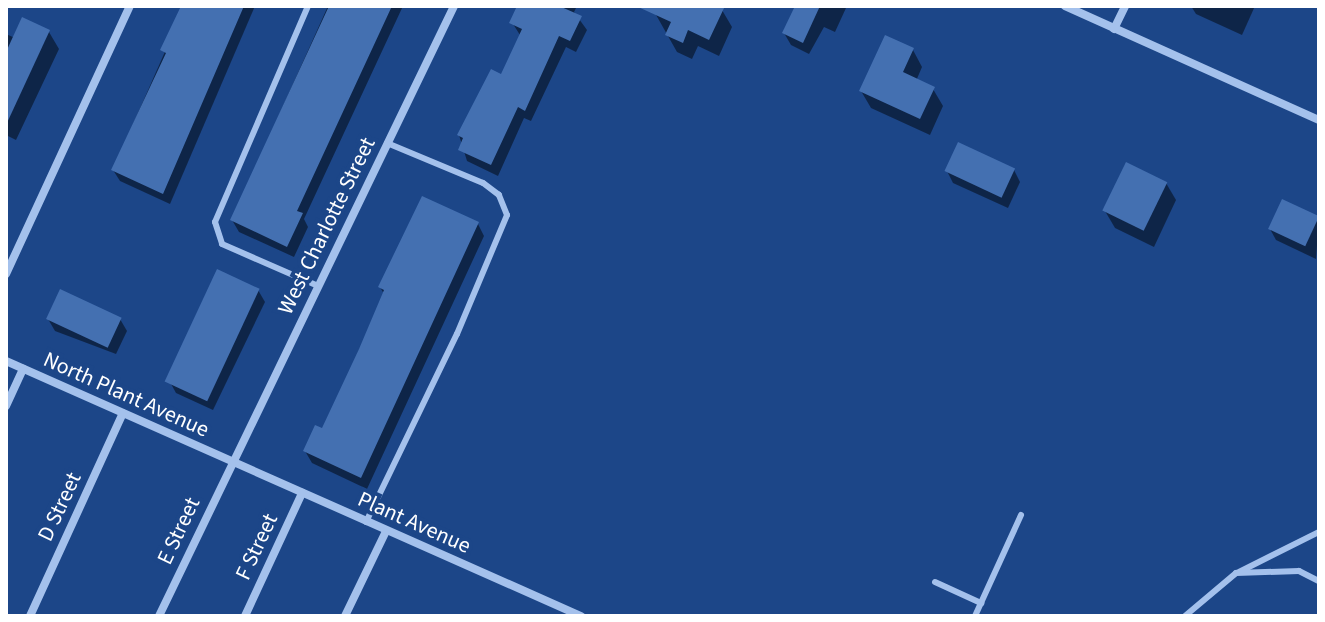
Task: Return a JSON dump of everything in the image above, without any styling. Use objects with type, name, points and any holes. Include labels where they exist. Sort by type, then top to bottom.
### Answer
[{"type":"street","points":[[6,274],[128,8],[117,6]]},
{"type":"street","name":"West Charlotte Street","points":[[232,462],[454,6]]},
{"type":"street","points":[[1065,6],[1319,120]]},
{"type":"street","points":[[1114,29],[1125,6]]},
{"type":"street","name":"North Plant Avenue","points":[[6,361],[232,462]]},
{"type":"street","points":[[6,406],[23,369]]},
{"type":"street","name":"D Street","points":[[30,616],[123,413]]},
{"type":"street","name":"Plant Avenue","points":[[232,462],[581,616]]},
{"type":"street","name":"E Street","points":[[159,616],[232,462]]},
{"type":"street","name":"F Street","points":[[245,616],[302,493]]},
{"type":"street","points":[[345,616],[386,531]]},
{"type":"lane","points":[[308,6],[215,222],[222,244],[318,286]]},
{"type":"lane","points":[[366,522],[457,334],[507,215],[499,195],[483,183],[387,143]]},
{"type":"lane","points":[[975,616],[1021,515]]},
{"type":"lane","points":[[1185,616],[1236,573],[1319,532]]},
{"type":"lane","points":[[1236,573],[1299,571],[1319,581]]},
{"type":"lane","points":[[935,582],[981,603]]},
{"type":"building","points":[[181,6],[244,6],[163,194],[111,170],[166,53],[160,50]]},
{"type":"building","points":[[329,6],[392,6],[297,211],[303,213],[287,247],[230,220]]},
{"type":"building","points":[[517,6],[559,6],[582,16],[570,41],[559,36],[525,111],[518,107],[491,165],[458,150],[463,138],[457,135],[491,69],[501,74],[522,29],[509,23]]},
{"type":"building","points":[[636,6],[725,6],[709,40],[688,30],[683,43],[665,35],[671,22]]},
{"type":"building","points":[[795,6],[820,6],[803,43],[782,33]]},
{"type":"building","points":[[22,17],[50,30],[6,125],[6,52]]},
{"type":"building","points":[[885,35],[914,48],[903,72],[935,87],[920,119],[859,91]]},
{"type":"building","points":[[958,142],[1015,169],[1002,198],[944,171]]},
{"type":"building","points":[[1126,162],[1167,182],[1144,231],[1102,211]]},
{"type":"building","points":[[422,196],[479,222],[361,478],[303,451],[315,425],[322,428],[359,349],[384,290],[378,287]]},
{"type":"building","points":[[1282,199],[1319,216],[1305,246],[1268,229]]},
{"type":"building","points":[[217,269],[260,289],[207,401],[165,381]]},
{"type":"building","points":[[60,289],[122,318],[108,348],[46,319]]}]
